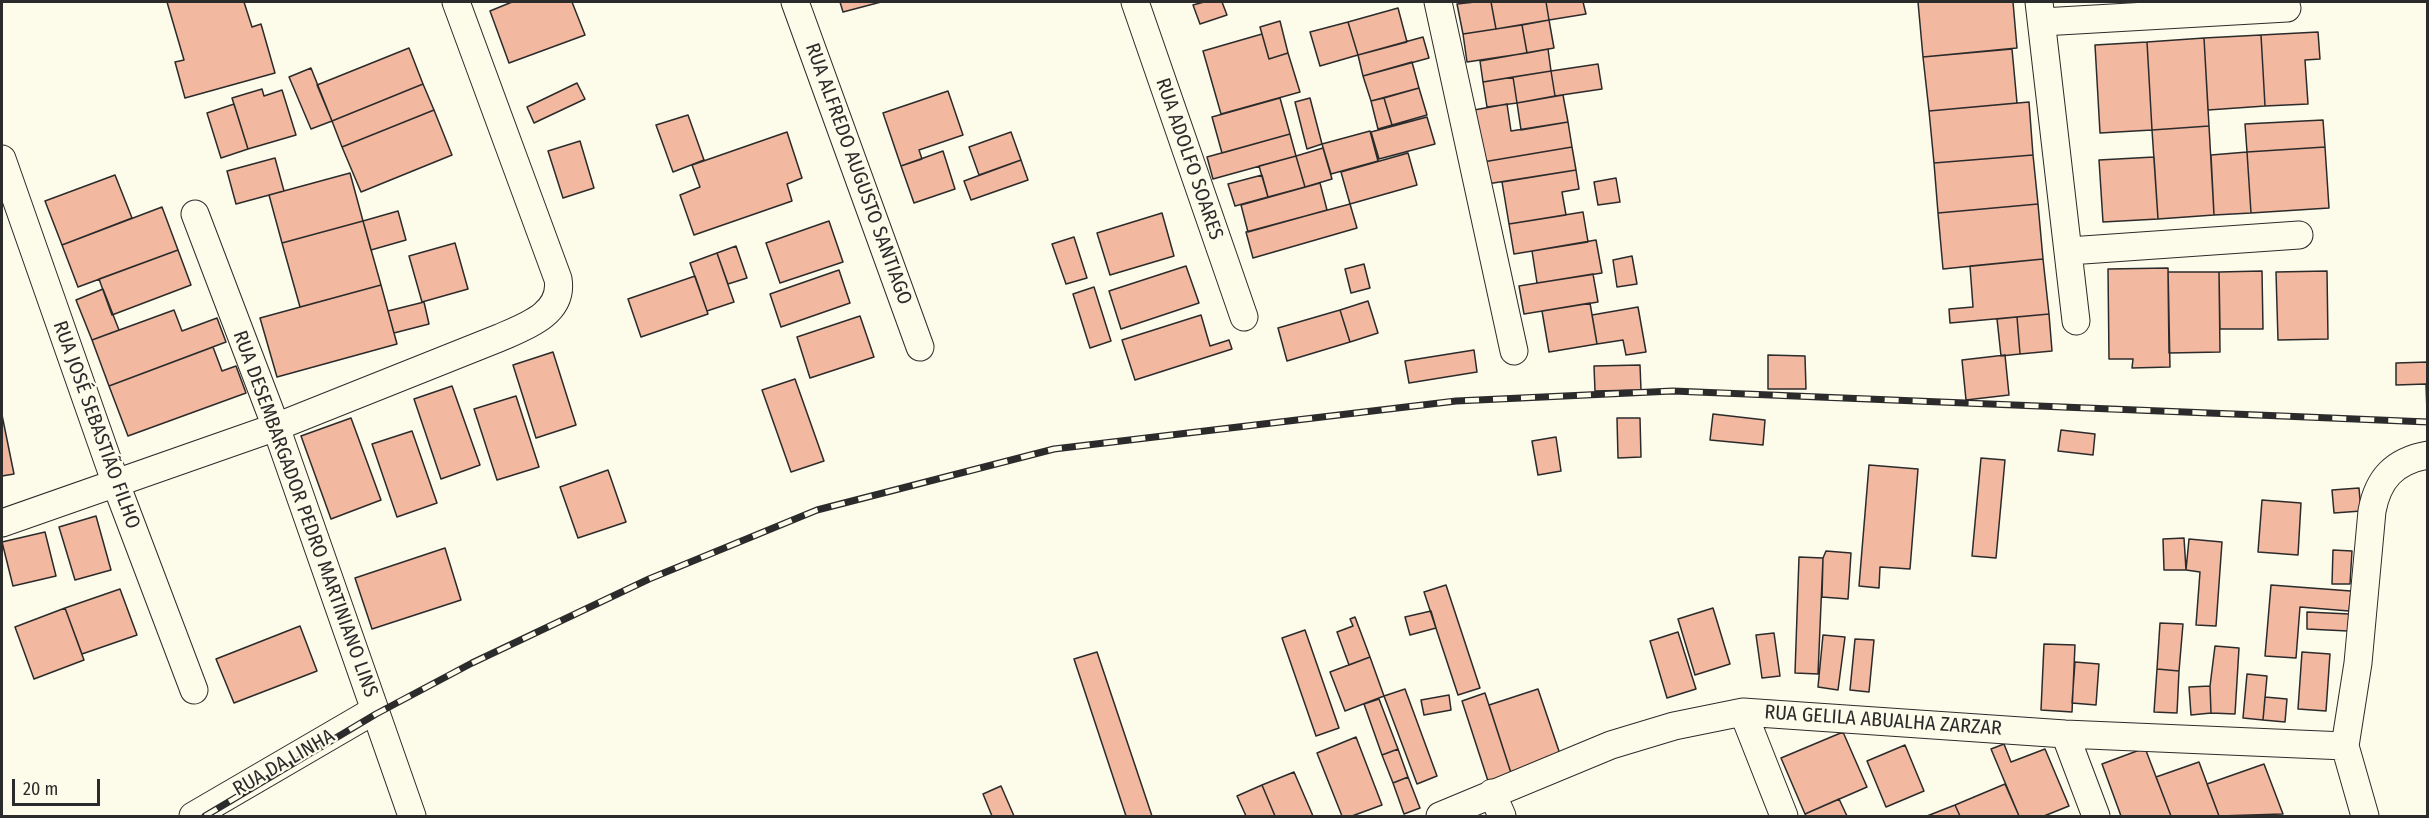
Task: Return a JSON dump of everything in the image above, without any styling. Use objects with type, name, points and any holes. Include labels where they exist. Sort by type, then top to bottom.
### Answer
[{"type":"street","points":[[2,523],[276,427],[530,324],[545,314],[560,293],[550,253],[456,2]]},
{"type":"street","name":"RUA ALFREDO AUGUSTO SANTIAGO","points":[[795,2],[920,347]]},
{"type":"street","name":"RUA ADOLFO SOARES","points":[[1135,2],[1244,317]]},
{"type":"street","points":[[1438,2],[1514,351]]},
{"type":"street","points":[[2076,321],[2041,12],[2288,8]]},
{"type":"street","name":"RUA JOSÉ SEBASTIÃO FILHO","points":[[2,159],[116,484],[194,690]]},
{"type":"street","name":"RUA DESEMBARGADOR PEDRO MARTINIANO LINS","points":[[195,214],[276,427],[412,816]]},
{"type":"street","points":[[2069,251],[2299,236]]},
{"type":"street","points":[[2365,816],[2344,746],[2358,663],[2375,497],[2387,472],[2401,463],[2427,455]]},
{"type":"street","name":"RUA DA LINHA","points":[[193,816],[375,710]]},
{"type":"street","points":[[1743,712],[1784,816]]},
{"type":"street","name":"RUA GELILA ABUALHA ZARZAR","points":[[1440,816],[1497,805],[1611,745],[1693,721],[1743,712],[2065,734],[2344,746]]},
{"type":"street","points":[[2065,734],[2096,816]]},
{"type":"building","points":[[167,2],[244,2],[252,27],[261,24],[275,73],[185,98],[175,62],[184,60]]},
{"type":"building","points":[[512,2],[572,2],[585,35],[509,63],[490,11]]},
{"type":"building","points":[[840,2],[881,2],[843,12]]},
{"type":"building","points":[[1204,2],[1222,2],[1227,15],[1200,24],[1193,5]]},
{"type":"building","points":[[1491,2],[1496,29],[1463,34],[1457,4]]},
{"type":"building","points":[[1491,2],[1546,2],[1549,20],[1496,29]]},
{"type":"building","points":[[1546,2],[1583,2],[1586,14],[1549,20]]},
{"type":"building","points":[[1918,2],[2013,2],[2017,48],[1923,57]]},
{"type":"building","points":[[1398,8],[1407,42],[1358,55],[1348,22]]},
{"type":"building","points":[[1549,20],[1554,48],[1527,53],[1522,25]]},
{"type":"building","points":[[1280,21],[1288,53],[1269,59],[1260,27]]},
{"type":"building","points":[[1348,22],[1358,55],[1320,66],[1310,32]]},
{"type":"building","points":[[1522,25],[1527,53],[1467,62],[1463,34]]},
{"type":"building","points":[[2318,32],[2320,59],[2305,60],[2308,104],[2265,106],[2261,35]]},
{"type":"building","points":[[1262,34],[1269,59],[1288,53],[1300,92],[1221,114],[1203,51]]},
{"type":"building","points":[[2261,35],[2265,106],[2208,110],[2204,38]]},
{"type":"building","points":[[1423,37],[1429,58],[1363,76],[1358,55]]},
{"type":"building","points":[[2204,38],[2209,126],[2152,130],[2147,42]]},
{"type":"building","points":[[2147,42],[2152,130],[2100,133],[2095,45]]},
{"type":"building","points":[[409,48],[423,84],[332,121],[317,85]]},
{"type":"building","points":[[1548,49],[1551,71],[1483,82],[1480,61]]},
{"type":"building","points":[[2012,49],[2017,103],[1929,111],[1923,57]]},
{"type":"building","points":[[1412,62],[1419,88],[1371,101],[1363,76]]},
{"type":"building","points":[[1598,64],[1602,89],[1555,96],[1551,71]]},
{"type":"building","points":[[311,68],[332,121],[311,129],[289,77]]},
{"type":"building","points":[[1551,71],[1555,96],[1517,103],[1513,77]]},
{"type":"building","points":[[1513,77],[1517,103],[1487,107],[1483,82]]},
{"type":"building","points":[[577,83],[585,99],[534,123],[527,107]]},
{"type":"building","points":[[423,84],[434,110],[342,147],[332,121]]},
{"type":"building","points":[[1419,88],[1427,115],[1392,125],[1384,98]]},
{"type":"building","points":[[262,89],[264,96],[282,90],[296,135],[248,149],[232,98]]},
{"type":"building","points":[[948,91],[963,135],[919,150],[922,159],[901,166],[883,113]]},
{"type":"building","points":[[1563,95],[1568,122],[1521,130],[1517,103]]},
{"type":"building","points":[[1280,98],[1290,134],[1222,153],[1212,117]]},
{"type":"building","points":[[1310,98],[1322,144],[1307,149],[1295,102]]},
{"type":"building","points":[[1384,98],[1392,125],[1378,129],[1371,101]]},
{"type":"building","points":[[2029,102],[2033,155],[1934,163],[1929,111]]},
{"type":"building","points":[[234,104],[248,149],[221,158],[207,113]]},
{"type":"building","points":[[1507,104],[1511,131],[1568,122],[1572,147],[1483,162],[1474,110]]},
{"type":"building","points":[[434,110],[452,155],[361,192],[342,147]]},
{"type":"building","points":[[688,115],[704,160],[673,172],[656,125]]},
{"type":"building","points":[[1427,117],[1435,144],[1379,159],[1371,132]]},
{"type":"building","points":[[2323,120],[2325,147],[2247,152],[2245,124]]},
{"type":"building","points":[[2209,126],[2214,215],[2158,219],[2152,130]]},
{"type":"building","points":[[1370,131],[1378,161],[1331,174],[1322,144]]},
{"type":"building","points":[[787,132],[802,178],[787,184],[792,201],[694,235],[680,195],[700,187],[692,165]]},
{"type":"building","points":[[1011,132],[1021,160],[979,175],[969,147]]},
{"type":"building","points":[[1290,134],[1296,156],[1213,179],[1207,157]]},
{"type":"building","points":[[580,141],[594,188],[563,198],[548,151]]},
{"type":"building","points":[[1572,147],[1576,170],[1487,184],[1483,162]]},
{"type":"building","points":[[2325,147],[2329,208],[2251,213],[2247,152]]},
{"type":"building","points":[[1323,148],[1332,179],[1305,187],[1296,156]]},
{"type":"building","points":[[943,151],[955,189],[914,203],[901,166]]},
{"type":"building","points":[[2247,152],[2251,213],[2214,215],[2211,155]]},
{"type":"building","points":[[1408,153],[1417,185],[1350,204],[1341,172]]},
{"type":"building","points":[[2033,155],[2038,204],[1938,213],[1934,163]]},
{"type":"building","points":[[1296,156],[1305,187],[1268,197],[1259,166]]},
{"type":"building","points":[[2154,157],[2158,219],[2103,222],[2099,160]]},
{"type":"building","points":[[275,158],[284,191],[236,204],[227,171]]},
{"type":"building","points":[[1021,160],[1028,180],[971,200],[964,181]]},
{"type":"building","points":[[1576,170],[1579,189],[1562,192],[1566,215],[1509,224],[1502,182]]},
{"type":"building","points":[[350,173],[363,221],[282,243],[269,195]]},
{"type":"building","points":[[115,175],[132,218],[62,245],[45,201]]},
{"type":"building","points":[[1262,175],[1268,197],[1235,206],[1228,184]]},
{"type":"building","points":[[1616,178],[1620,202],[1598,205],[1594,182]]},
{"type":"building","points":[[1320,183],[1327,210],[1248,232],[1241,205]]},
{"type":"building","points":[[1350,204],[1357,228],[1253,258],[1246,232]]},
{"type":"building","points":[[2038,204],[2043,259],[1943,269],[1938,213]]},
{"type":"building","points":[[162,207],[178,250],[78,287],[62,245]]},
{"type":"building","points":[[398,211],[406,240],[371,250],[363,221]]},
{"type":"building","points":[[1583,212],[1588,242],[1514,254],[1509,224]]},
{"type":"building","points":[[1162,213],[1174,256],[1110,275],[1097,233]]},
{"type":"building","points":[[363,221],[381,285],[300,307],[282,243]]},
{"type":"building","points":[[829,221],[843,262],[780,283],[766,243]]},
{"type":"building","points":[[1074,237],[1087,278],[1066,284],[1052,244]]},
{"type":"building","points":[[1596,240],[1602,273],[1537,283],[1532,251]]},
{"type":"building","points":[[455,243],[468,289],[422,302],[409,256]]},
{"type":"building","points":[[736,246],[747,278],[728,284],[717,253]]},
{"type":"building","points":[[178,250],[191,285],[112,315],[99,279]]},
{"type":"building","points":[[717,253],[734,302],[707,311],[690,263]]},
{"type":"building","points":[[1632,256],[1637,284],[1617,287],[1613,260]]},
{"type":"building","points":[[2043,259],[2049,314],[1950,323],[1949,309],[1973,307],[1970,266]]},
{"type":"building","points":[[1364,264],[1370,288],[1351,293],[1345,269]]},
{"type":"building","points":[[1186,266],[1199,303],[1121,329],[1109,291]]},
{"type":"building","points":[[2168,268],[2170,367],[2132,368],[2133,359],[2109,359],[2108,269]]},
{"type":"building","points":[[839,270],[850,303],[781,327],[770,294]]},
{"type":"building","points":[[2262,271],[2263,329],[2220,329],[2219,272]]},
{"type":"building","points":[[2327,271],[2328,339],[2278,340],[2276,272]]},
{"type":"building","points":[[2168,272],[2219,272],[2220,352],[2169,353]]},
{"type":"building","points":[[1593,274],[1598,302],[1524,314],[1519,286]]},
{"type":"building","points":[[695,276],[708,314],[641,337],[628,299]]},
{"type":"building","points":[[381,285],[397,344],[277,377],[260,318]]},
{"type":"building","points":[[1094,287],[1111,341],[1090,348],[1073,294]]},
{"type":"building","points":[[103,289],[119,330],[92,340],[76,300]]},
{"type":"building","points":[[1368,301],[1378,333],[1350,342],[1340,310]]},
{"type":"building","points":[[424,302],[429,324],[394,333],[388,311]]},
{"type":"building","points":[[1590,303],[1597,344],[1549,352],[1542,311]]},
{"type":"building","points":[[1638,307],[1646,352],[1626,355],[1623,340],[1597,344],[1592,315]]},
{"type":"building","points":[[174,310],[182,331],[217,318],[226,342],[109,386],[92,340]]},
{"type":"building","points":[[1340,310],[1350,342],[1287,361],[1278,328]]},
{"type":"building","points":[[2049,314],[2052,351],[2020,354],[2017,317]]},
{"type":"building","points":[[1201,315],[1210,346],[1229,340],[1232,349],[1135,380],[1122,340]]},
{"type":"building","points":[[860,316],[874,357],[810,378],[797,337]]},
{"type":"building","points":[[2017,317],[2020,354],[2001,356],[1997,319]]},
{"type":"building","points":[[213,347],[222,371],[236,366],[246,393],[128,436],[109,386]]},
{"type":"building","points":[[1474,350],[1477,372],[1409,383],[1405,361]]},
{"type":"building","points":[[553,352],[576,425],[536,438],[513,365]]},
{"type":"building","points":[[1768,355],[1805,356],[1806,389],[1768,389]]},
{"type":"building","points":[[2005,355],[2009,395],[1966,400],[1962,360]]},
{"type":"building","points":[[2428,362],[2427,412],[2426,384],[2396,385],[2396,363]]},
{"type":"building","points":[[1640,365],[1641,390],[1595,391],[1594,366]]},
{"type":"building","points":[[795,379],[824,461],[791,472],[762,390]]},
{"type":"building","points":[[452,386],[480,465],[441,479],[414,399]]},
{"type":"building","points":[[516,396],[539,467],[497,480],[474,409]]},
{"type":"building","points":[[1713,414],[1765,420],[1763,445],[1710,440]]},
{"type":"building","points":[[2,415],[14,474],[2,476]]},
{"type":"building","points":[[351,418],[381,500],[331,519],[301,436]]},
{"type":"building","points":[[1617,418],[1640,418],[1641,457],[1618,458]]},
{"type":"building","points":[[2061,430],[2095,434],[2093,455],[2058,451]]},
{"type":"building","points":[[412,431],[437,503],[397,517],[372,444]]},
{"type":"building","points":[[1556,437],[1561,471],[1538,475],[1532,441]]},
{"type":"building","points":[[1981,458],[2005,460],[1996,558],[1972,556]]},
{"type":"building","points":[[1869,465],[1918,469],[1910,569],[1880,567],[1879,588],[1859,586]]},
{"type":"building","points":[[608,470],[626,522],[578,538],[560,487]]},
{"type":"building","points":[[2359,488],[2361,511],[2334,513],[2332,490]]},
{"type":"building","points":[[2262,500],[2301,503],[2298,555],[2258,552]]},
{"type":"building","points":[[96,516],[111,570],[75,580],[59,527]]},
{"type":"building","points":[[45,532],[56,576],[13,586],[2,542]]},
{"type":"building","points":[[2184,538],[2186,570],[2164,570],[2163,539]]},
{"type":"building","points":[[2189,539],[2222,542],[2216,626],[2196,625],[2200,572],[2186,570]]},
{"type":"building","points":[[445,548],[461,600],[372,629],[355,578]]},
{"type":"building","points":[[2333,550],[2352,551],[2350,584],[2332,584]]},
{"type":"building","points":[[1826,551],[1851,553],[1848,599],[1822,597],[1823,558]]},
{"type":"building","points":[[1799,557],[1823,558],[1818,674],[1795,673]]},
{"type":"building","points":[[1446,585],[1480,688],[1458,695],[1424,592]]},
{"type":"building","points":[[2271,585],[2351,591],[2349,611],[2300,607],[2296,658],[2265,656]]},
{"type":"building","points":[[120,589],[137,635],[82,654],[65,608]]},
{"type":"building","points":[[65,608],[84,660],[34,679],[15,627]]},
{"type":"building","points":[[1713,608],[1730,664],[1695,675],[1678,619]]},
{"type":"building","points":[[1431,611],[1436,628],[1410,635],[1405,617]]},
{"type":"building","points":[[2307,612],[2349,614],[2348,631],[2307,629]]},
{"type":"building","points":[[1355,617],[1370,657],[1349,665],[1337,632],[1353,626],[1350,619]]},
{"type":"building","points":[[2160,623],[2183,624],[2179,671],[2157,669]]},
{"type":"building","points":[[300,626],[317,671],[234,703],[216,659]]},
{"type":"building","points":[[1305,630],[1339,728],[1316,736],[1282,638]]},
{"type":"building","points":[[1678,632],[1696,689],[1667,698],[1650,641]]},
{"type":"building","points":[[1774,633],[1780,676],[1762,678],[1756,635]]},
{"type":"building","points":[[1823,635],[1845,637],[1838,690],[1818,687]]},
{"type":"building","points":[[1855,639],[1874,640],[1869,692],[1850,690]]},
{"type":"building","points":[[2044,644],[2075,645],[2072,712],[2041,710]]},
{"type":"building","points":[[2215,646],[2239,648],[2235,714],[2211,713],[2210,686]]},
{"type":"building","points":[[1097,652],[1152,816],[1126,816],[1074,659]]},
{"type":"building","points":[[2302,652],[2330,654],[2326,711],[2298,709]]},
{"type":"building","points":[[1370,657],[1384,696],[1345,711],[1330,672]]},
{"type":"building","points":[[2075,662],[2099,664],[2096,705],[2072,703]]},
{"type":"building","points":[[2157,669],[2179,671],[2177,713],[2154,712]]},
{"type":"building","points":[[2247,674],[2267,676],[2263,720],[2243,718]]},
{"type":"building","points":[[2210,686],[2211,713],[2191,715],[2189,687]]},
{"type":"building","points":[[1405,689],[1437,776],[1417,784],[1384,696]]},
{"type":"building","points":[[1538,689],[1562,760],[1512,776],[1489,705]]},
{"type":"building","points":[[1485,693],[1512,776],[1489,784],[1462,701]]},
{"type":"building","points":[[1449,695],[1451,710],[1424,715],[1421,700]]},
{"type":"building","points":[[2265,697],[2287,699],[2285,722],[2263,720]]},
{"type":"building","points":[[1379,699],[1398,749],[1382,755],[1364,704]]},
{"type":"building","points":[[1843,732],[1867,787],[1805,814],[1781,758]]},
{"type":"building","points":[[1356,737],[1382,805],[1352,816],[1342,816],[1317,753]]},
{"type":"building","points":[[2004,744],[2011,762],[2045,749],[2069,806],[2044,816],[2019,816],[1991,749]]},
{"type":"building","points":[[1905,745],[1924,791],[1886,807],[1867,761]]},
{"type":"building","points":[[2145,748],[2171,816],[2121,816],[2102,764]]},
{"type":"building","points":[[1398,749],[1408,777],[1393,783],[1382,755]]},
{"type":"building","points":[[2199,762],[2219,816],[2171,816],[2156,777]]},
{"type":"building","points":[[2264,764],[2283,814],[2219,816],[2207,784]]},
{"type":"building","points":[[1294,772],[1313,816],[1275,816],[1262,785]]},
{"type":"building","points":[[1408,777],[1420,808],[1404,814],[1393,783]]},
{"type":"building","points":[[2005,784],[2019,816],[1960,816],[1955,805]]},
{"type":"building","points":[[1262,785],[1275,816],[1246,816],[1237,796]]},
{"type":"building","points":[[1001,786],[1014,816],[992,816],[983,794]]},
{"type":"building","points":[[1839,799],[1847,816],[1806,816],[1805,814]]},
{"type":"building","points":[[1955,805],[1960,816],[1927,816]]},
{"type":"railway","points":[[205,816],[376,714],[472,663],[649,579],[817,510],[1054,449],[1456,401],[1673,391],[2428,422]]}]
